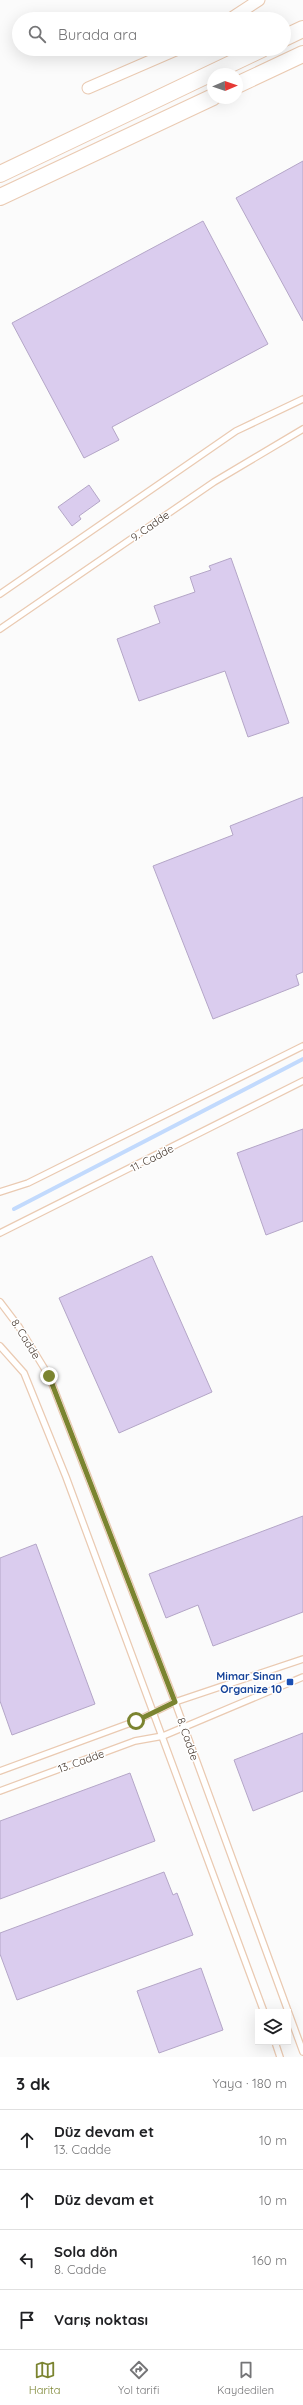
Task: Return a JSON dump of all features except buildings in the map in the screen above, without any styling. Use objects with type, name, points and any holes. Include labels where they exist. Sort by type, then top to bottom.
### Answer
[{"type":"street","points":[[241,12],[259,0]]},
{"type":"street","points":[[291,35],[303,29]]},
{"type":"street","points":[[243,83],[303,54]]},
{"type":"street","points":[[88,88],[162,56]]},
{"type":"street","points":[[0,174],[247,56]]},
{"type":"street","points":[[0,197],[207,100]]},
{"type":"lane","points":[[0,594],[236,431],[303,399]]},
{"type":"lane","name":"9. Cadde","points":[[0,629],[214,482],[303,429]]},
{"type":"lane","points":[[0,1192],[28,1183],[303,1046]]},
{"type":"lane","name":"11. Cadde","points":[[0,1233],[303,1081]]},
{"type":"lane","name":"8. Cadde","points":[[0,1302],[19,1327],[49,1376],[175,1702],[303,2052]]},
{"type":"lane","name":"8. Cadde","points":[[0,1346],[24,1373],[66,1477],[154,1711],[263,2009]]},
{"type":"lane","points":[[175,1702],[303,1659]]},
{"type":"lane","points":[[184,1727],[303,1677]]},
{"type":"lane","name":"13. Cadde","points":[[0,1771],[136,1721],[175,1702]]},
{"type":"lane","name":"13. Cadde","points":[[0,1791],[135,1741],[163,1736],[184,1727]]},
{"type":"lane","points":[[276,2045],[280,2057]]},
{"type":"waterway","points":[[14,1209],[303,1059]]},
{"type":"place","name":"Mimar Sinan Organize 10","points":[[290,1682]]},
{"type":"route","points":[[49,1376],[175,1702],[136,1721]]}]
